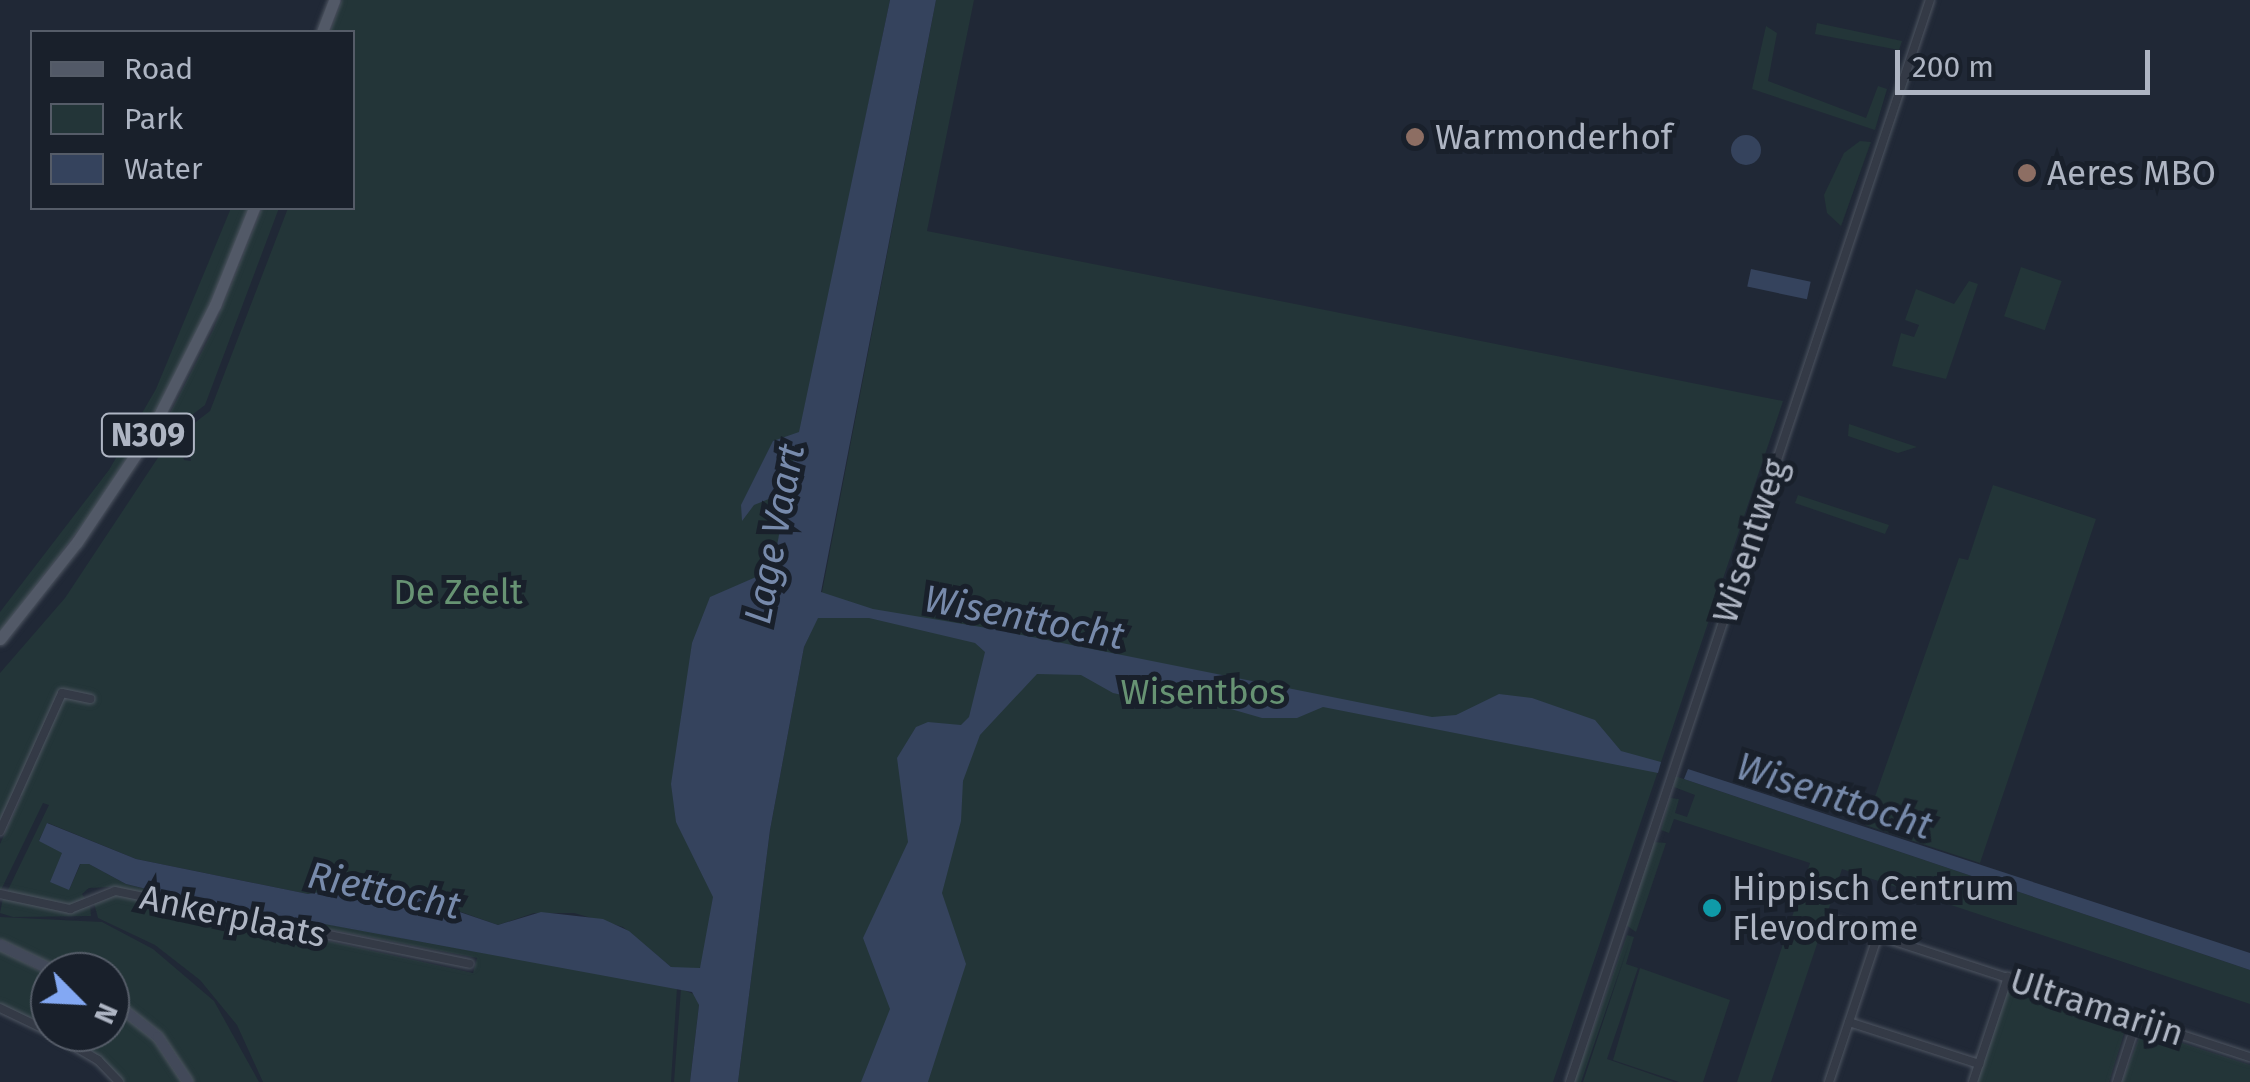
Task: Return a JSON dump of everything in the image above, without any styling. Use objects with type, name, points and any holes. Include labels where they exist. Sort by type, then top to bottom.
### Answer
[{"type":"main road","points":[[323,30],[334,0]]},
{"type":"main road","name":"N309","points":[[0,639],[78,542],[150,433],[209,319],[253,210]]},
{"type":"main road","points":[[0,945],[30,959]]},
{"type":"main road","points":[[130,1015],[158,1037],[188,1082]]},
{"type":"street","name":"Wisentweg","points":[[1570,1082],[1930,0]]},
{"type":"street","points":[[0,831],[62,693],[90,699]]},
{"type":"street","name":"Ankerplaats","points":[[0,894],[70,908],[114,890],[470,964]]},
{"type":"street","name":"Ultramarijn","points":[[1830,920],[2250,1057]]},
{"type":"street","points":[[1830,1082],[1878,936]]},
{"type":"street","points":[[1972,1082],[2008,977]]},
{"type":"street","points":[[0,1008],[30,1022]]},
{"type":"street","points":[[2117,1082],[2137,1020]]},
{"type":"street","points":[[1849,1022],[1978,1064]]},
{"type":"street","points":[[84,1052],[119,1082]]},
{"type":"green space","name":"De Zeelt","points":[[342,0],[890,0],[774,561],[766,569],[709,880],[714,897],[703,965],[695,971],[671,967],[623,927],[574,913],[534,913],[498,925],[382,884],[308,894],[136,859],[48,823],[39,840],[63,853],[69,890],[81,863],[89,864],[126,884],[179,897],[677,988],[671,1082],[263,1082],[237,1025],[200,980],[155,945],[98,918],[94,903],[109,893],[473,973],[477,958],[111,887],[89,888],[82,894],[86,900],[70,906],[7,892],[49,805],[43,803],[0,892],[0,844],[22,796],[12,794],[0,820],[0,673],[65,598],[167,444],[179,439],[184,460],[191,461],[184,431],[210,411],[287,210],[355,210],[355,30],[331,30]]},
{"type":"green space","name":"Wisentbos","points":[[936,0],[974,0],[927,231],[1783,401],[1553,1082],[738,1082],[770,830],[804,647],[817,618]]},
{"type":"green space","points":[[1817,23],[1902,41],[1899,50],[1815,34]]},
{"type":"green space","points":[[1766,26],[1777,33],[1768,81],[1866,118],[1878,86],[1887,89],[1875,130],[1752,89]]},
{"type":"green space","points":[[1860,141],[1871,142],[1841,226],[1827,213],[1824,195],[1844,153]]},
{"type":"green space","points":[[230,210],[248,210],[217,292],[157,410],[104,497],[0,632],[0,612],[109,470],[156,389]]},
{"type":"green space","points":[[261,210],[278,210],[205,405],[154,444],[213,330]]},
{"type":"green space","points":[[2021,267],[2062,281],[2045,330],[2004,316]]},
{"type":"green space","points":[[1969,281],[1978,284],[1946,379],[1892,366],[1901,333],[1914,337],[1919,325],[1905,320],[1916,289],[1954,304]]},
{"type":"green space","points":[[1849,424],[1917,447],[1898,453],[1848,436]]},
{"type":"green space","points":[[1993,485],[2096,519],[1980,863],[1865,825],[1959,558],[1968,560]]},
{"type":"green space","points":[[1798,495],[1889,525],[1885,534],[1795,503]]},
{"type":"green space","points":[[1675,776],[2250,970],[2250,1004],[1842,869],[1771,1082],[1737,1082],[1810,863],[1674,819],[1669,833],[1661,830],[1670,798],[1679,799],[1675,813],[1687,817],[1695,795],[1674,787]]},
{"type":"green space","points":[[1653,842],[1666,843],[1636,932],[1626,925]]},
{"type":"green space","points":[[3,898],[49,907],[90,904],[91,916],[13,917],[0,913]]},
{"type":"green space","points":[[0,917],[102,922],[153,949],[214,1001],[259,1082],[193,1082],[156,1029],[130,1009],[130,952],[30,954],[0,939]]},
{"type":"green space","points":[[1627,935],[1634,937],[1626,964],[1638,968],[1607,1059],[1674,1082],[1583,1082],[1630,941],[1581,1082],[1574,1082]]},
{"type":"green space","points":[[0,949],[30,966],[30,1018],[0,1004]]},
{"type":"green space","points":[[1640,968],[1730,1000],[1703,1082],[1679,1082],[1613,1060]]},
{"type":"green space","points":[[2015,987],[2127,1024],[2109,1082],[1976,1082],[2007,988]]},
{"type":"green space","points":[[681,989],[696,995],[699,1005],[690,1082],[674,1082]]},
{"type":"green space","points":[[130,1019],[154,1038],[184,1082],[124,1082],[95,1053],[130,1052]]},
{"type":"green space","points":[[2142,1030],[2250,1065],[2250,1082],[2122,1082]]},
{"type":"water","name":"Riettocht","points":[[890,0],[936,0],[821,592],[873,609],[987,628],[1001,622],[1017,634],[1432,717],[1456,715],[1499,694],[1532,698],[1595,720],[1621,751],[1661,762],[1658,773],[1323,707],[1297,718],[1262,718],[1203,701],[1188,684],[1177,682],[1166,697],[1149,701],[1113,693],[1081,675],[1037,674],[980,735],[963,781],[961,821],[942,893],[966,964],[928,1082],[861,1082],[890,1009],[863,938],[908,842],[897,758],[916,727],[928,722],[961,725],[969,717],[985,652],[975,643],[869,618],[818,618],[804,647],[770,830],[738,1082],[690,1082],[699,1005],[692,992],[179,897],[126,884],[89,864],[80,864],[69,890],[50,882],[62,853],[39,841],[47,823],[136,859],[308,894],[374,883],[498,925],[541,912],[603,919],[629,931],[671,967],[700,968],[713,897],[676,822],[671,784],[692,643],[710,597],[756,577],[774,561],[795,451],[786,453],[771,498],[754,505],[742,521],[741,505],[773,441],[799,432]]},
{"type":"water","points":[[1746,135],[1756,140],[1761,150],[1756,160],[1746,165],[1736,160],[1731,150],[1736,140]]},
{"type":"water","points":[[1751,269],[1811,282],[1807,299],[1747,287]]},
{"type":"water","points":[[1688,769],[2250,953],[2250,970],[1684,779]]},
{"type":"place","name":"Warmonderhof","points":[[1415,137]]},
{"type":"place","name":"Aeres MBO","points":[[2027,173]]},
{"type":"place","name":"Hippisch Centrum Flevodrome","points":[[1712,908]]},
{"type":"water label","name":"Lage Vaart","points":[[775,534]]},
{"type":"water label","name":"Wisenttocht","points":[[1024,618]]},
{"type":"water label","name":"Wisenttocht","points":[[1834,797]]}]
